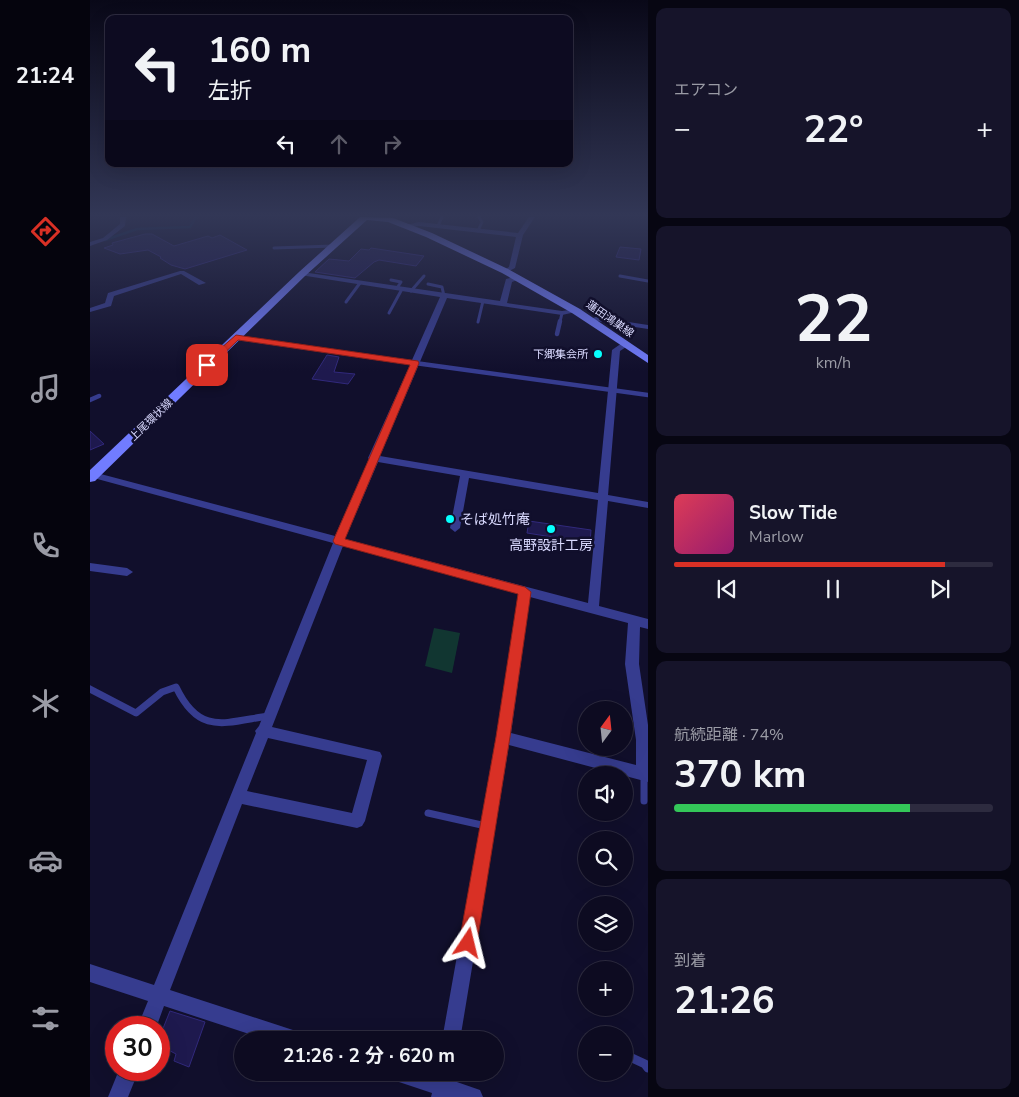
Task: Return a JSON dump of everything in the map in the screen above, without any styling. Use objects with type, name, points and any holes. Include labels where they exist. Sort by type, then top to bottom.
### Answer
[{"type":"main road","name":"上尾環状線","points":[[91,475],[308,268]]},
{"type":"main road","name":"蓮田鴻巣線","points":[[499,268],[576,311],[648,360]]},
{"type":"street","points":[[505,271],[512,268]]},
{"type":"street","points":[[90,310],[108,304],[111,295],[182,272],[202,283]]},
{"type":"street","points":[[302,274],[562,313],[576,311]]},
{"type":"street","points":[[502,304],[509,281],[519,278]]},
{"type":"street","points":[[150,1016],[339,541],[444,296]]},
{"type":"street","points":[[590,320],[596,319],[648,327]]},
{"type":"street","points":[[236,338],[415,363]]},
{"type":"street","points":[[593,610],[616,350],[625,345]]},
{"type":"street","points":[[373,458],[648,505]]},
{"type":"street","points":[[455,528],[464,474]]},
{"type":"street","points":[[91,475],[641,622],[632,664],[644,740],[646,774],[503,737]]},
{"type":"street","points":[[90,567],[127,572]]},
{"type":"street","points":[[454,1031],[503,737],[525,592]]},
{"type":"street","points":[[237,796],[358,821],[375,756],[262,731]]},
{"type":"street","points":[[90,973],[268,1031]]},
{"type":"street","points":[[118,1097],[125,1081]]},
{"type":"street","points":[[427,1081],[473,1097]]},
{"type":"lane","points":[[389,313],[403,290],[424,276]]},
{"type":"lane","points":[[620,276],[648,281]]},
{"type":"lane","points":[[391,280],[402,282],[403,290]]},
{"type":"lane","points":[[346,302],[360,283]]},
{"type":"lane","points":[[428,284],[442,287],[444,296]]},
{"type":"lane","points":[[478,322],[483,301]]},
{"type":"lane","points":[[557,334],[562,313]]},
{"type":"lane","points":[[415,363],[648,396]]},
{"type":"lane","points":[[90,400],[99,396]]},
{"type":"lane","points":[[90,689],[136,713],[162,692],[176,687],[183,702],[202,720],[234,722],[268,716]]},
{"type":"lane","points":[[644,801],[646,774]]},
{"type":"lane","points":[[428,813],[488,826]]},
{"type":"lane","points":[[633,1058],[645,1064],[648,1068]]},
{"type":"green space","points":[[434,628],[460,633],[452,673],[425,666]]},
{"type":"building","points":[[319,268],[367,268],[355,278],[315,272]]},
{"type":"building","points":[[327,355],[339,357],[334,372],[355,374],[348,384],[312,379]]},
{"type":"building","points":[[90,431],[104,444],[90,450]]},
{"type":"building","points":[[529,521],[591,530],[590,543],[527,533]]},
{"type":"building","points":[[170,1011],[205,1022],[189,1067],[174,1061],[176,1054],[170,1051],[170,1016],[168,1016]]},
{"type":"place","name":"下郷集会所","points":[[598,354]]},
{"type":"place","name":"そば処竹庵","points":[[450,519]]},
{"type":"place","name":"高野設計工房","points":[[551,529]]},
{"type":"route","points":[[207,365],[236,338],[415,363],[339,541],[525,592],[503,737],[468,943]]}]
